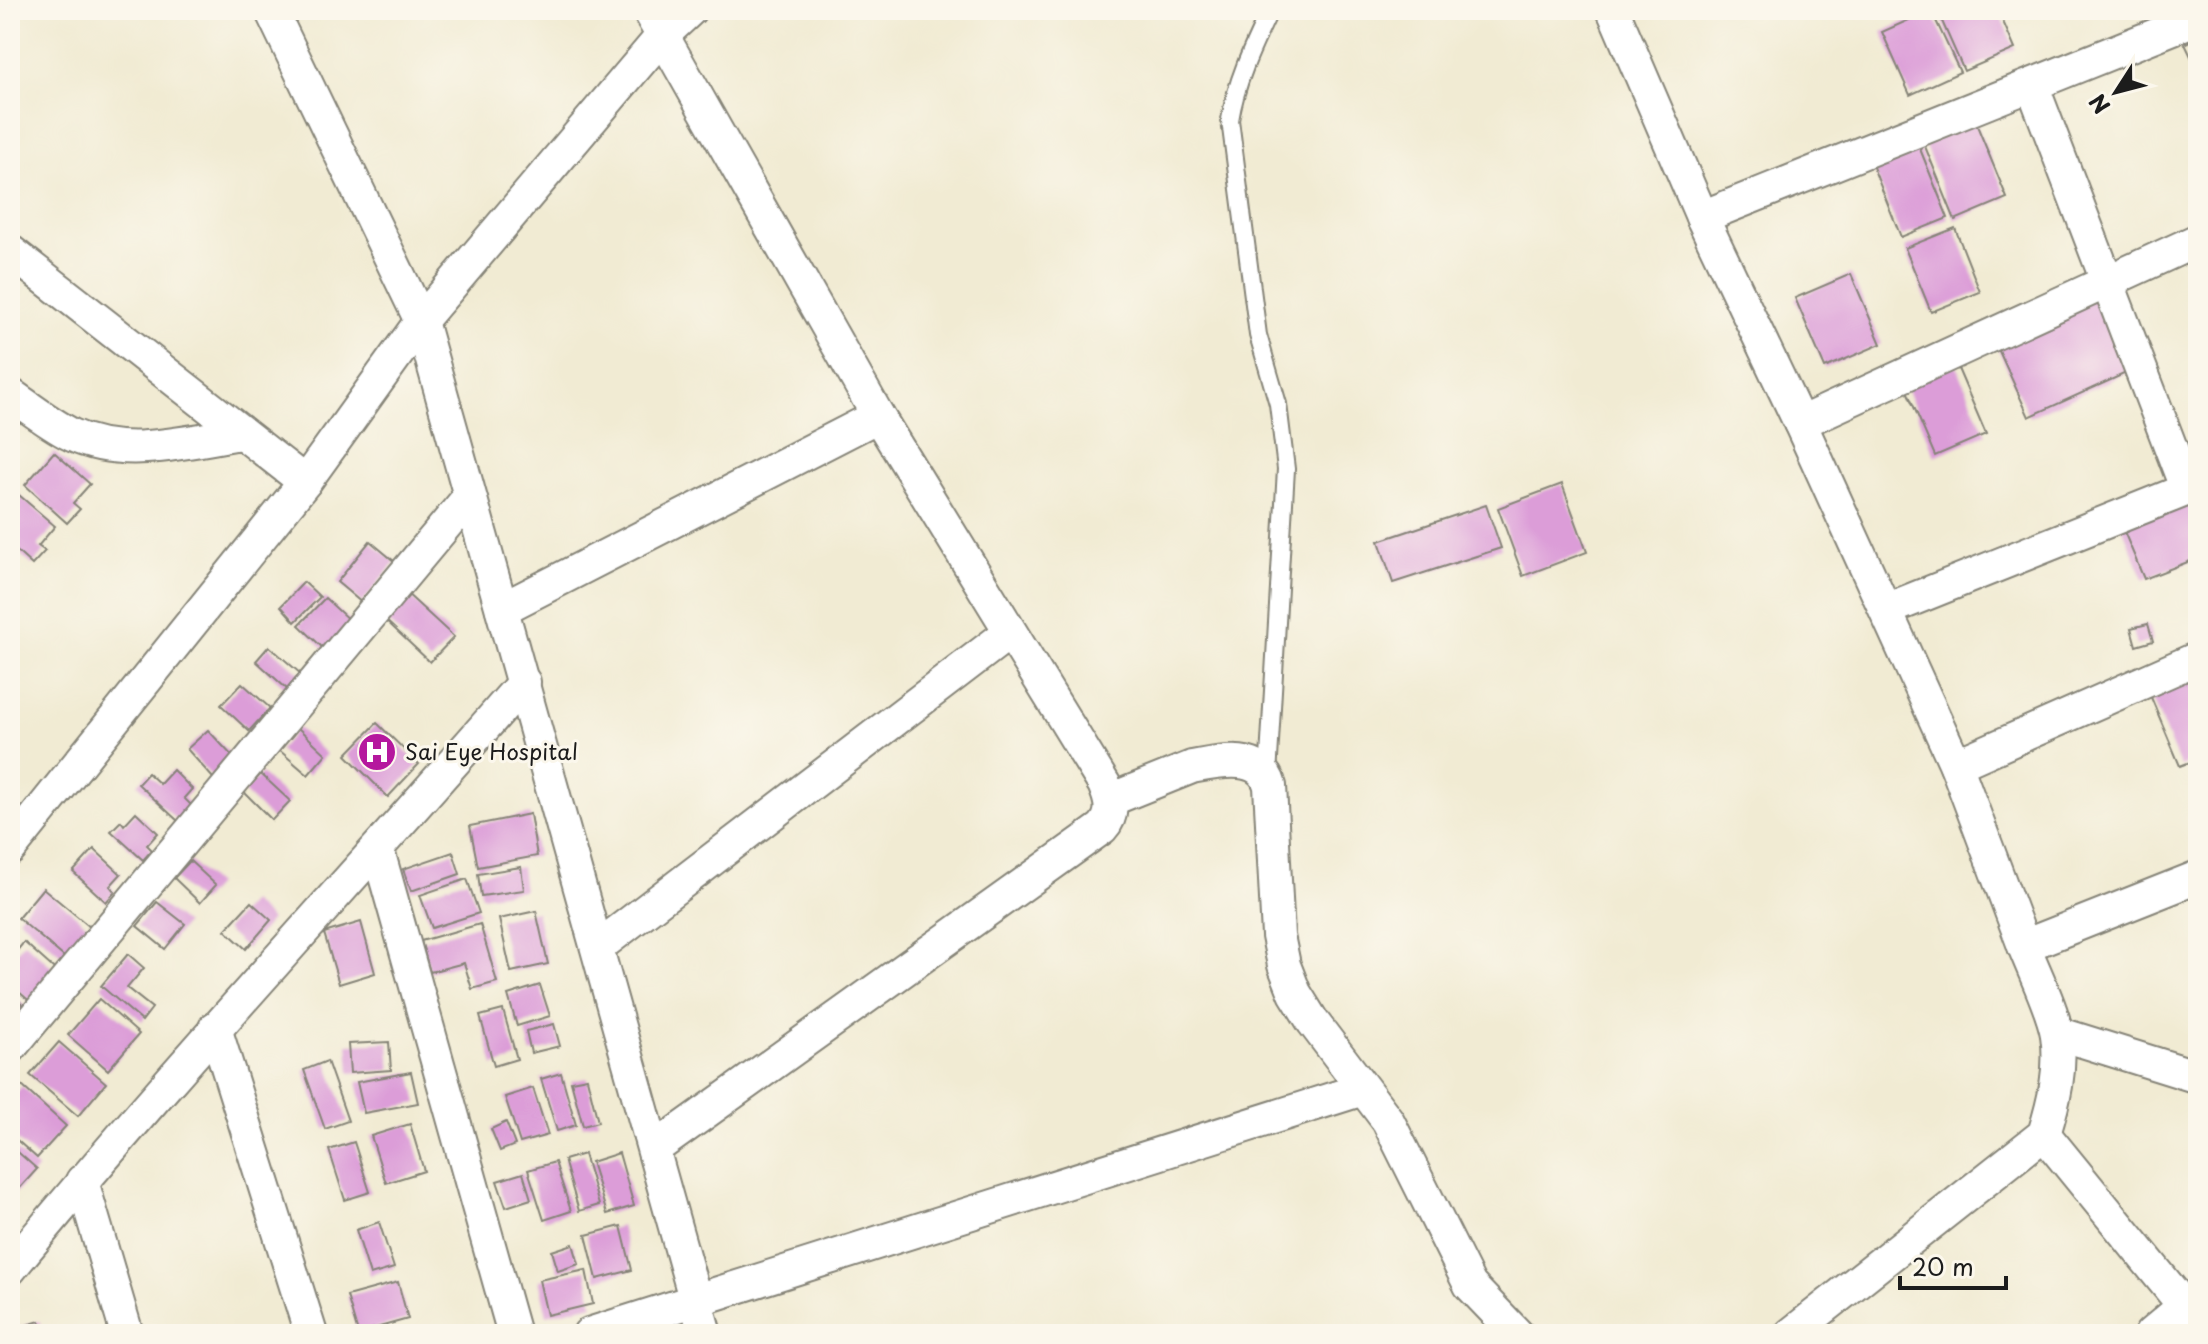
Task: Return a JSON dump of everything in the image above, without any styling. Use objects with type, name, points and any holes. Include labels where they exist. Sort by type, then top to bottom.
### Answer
[{"type":"street","points":[[271,10],[421,321],[705,1334]]},
{"type":"street","points":[[10,849],[305,482],[421,321],[655,23],[690,10]]},
{"type":"street","points":[[1622,13],[1702,217],[1956,765],[2057,1033],[2055,1099],[2044,1134],[1791,1334]]},
{"type":"street","points":[[1702,217],[2198,18]]},
{"type":"street","points":[[654,1149],[1102,828],[1110,817],[1110,800],[1104,784],[878,416],[655,23]]},
{"type":"street","points":[[1886,610],[2192,488],[2032,85]]},
{"type":"street","points":[[1800,423],[2198,240]]},
{"type":"street","points":[[10,251],[305,482]]},
{"type":"street","points":[[10,394],[73,435],[117,448],[140,448],[242,433]]},
{"type":"street","points":[[502,609],[878,416]]},
{"type":"street","points":[[10,1048],[469,497]]},
{"type":"street","points":[[598,947],[1010,632]]},
{"type":"street","points":[[1956,765],[2198,658]]},
{"type":"street","points":[[10,1269],[215,1028],[378,851],[524,682]]},
{"type":"street","points":[[1110,800],[1206,764],[1243,761],[1261,768],[1268,776],[1278,936],[1284,965],[1295,993],[1388,1121],[1470,1285],[1517,1334]]},
{"type":"street","points":[[378,851],[514,1334]]},
{"type":"street","points":[[2024,946],[2198,877]]},
{"type":"street","points":[[215,1028],[311,1334]]},
{"type":"street","points":[[2057,1033],[2198,1077]]},
{"type":"street","points":[[589,1334],[1363,1089]]},
{"type":"street","points":[[2044,1134],[2191,1315],[2151,1334]]},
{"type":"street","points":[[82,1181],[127,1334]]},
{"type":"lane","points":[[1268,776],[1286,469],[1278,404],[1258,335],[1230,120],[1233,95],[1270,10]]},
{"type":"building","points":[[1931,10],[1960,72],[1910,95],[1882,32]]},
{"type":"building","points":[[1937,10],[1998,10],[2015,49],[1964,71]]},
{"type":"building","points":[[2198,37],[2198,71],[2185,44]]},
{"type":"building","points":[[1976,123],[2007,198],[1955,220],[1924,144]]},
{"type":"building","points":[[1918,144],[1948,218],[1901,237],[1871,162]]},
{"type":"building","points":[[1955,228],[1980,292],[1931,312],[1905,248]]},
{"type":"building","points":[[1851,274],[1881,344],[1825,368],[1795,298]]},
{"type":"building","points":[[2101,293],[2135,369],[2029,417],[1994,340]]},
{"type":"building","points":[[1956,364],[1986,434],[1935,456],[1905,386]]},
{"type":"building","points":[[10,411],[21,421],[10,434]]},
{"type":"building","points":[[54,452],[90,484],[73,503],[80,509],[67,523],[25,485]]},
{"type":"building","points":[[1562,484],[1587,552],[1523,576],[1498,508]]},
{"type":"building","points":[[2193,493],[2198,504],[2198,558],[2144,579],[2120,522]]},
{"type":"building","points":[[19,495],[55,526],[38,546],[45,551],[32,565],[10,545],[10,505]]},
{"type":"building","points":[[1486,505],[1501,548],[1393,583],[1379,541]]},
{"type":"building","points":[[370,541],[395,562],[362,603],[337,582]]},
{"type":"building","points":[[304,582],[320,597],[295,622],[281,606]]},
{"type":"building","points":[[404,591],[454,637],[430,662],[381,616]]},
{"type":"building","points":[[325,598],[351,622],[325,650],[299,625]]},
{"type":"building","points":[[2148,624],[2153,641],[2136,646],[2131,628]]},
{"type":"building","points":[[269,646],[301,674],[287,689],[256,661]]},
{"type":"building","points":[[2198,675],[2198,759],[2180,766],[2150,695]]},
{"type":"building","points":[[242,683],[270,708],[249,731],[221,705]]},
{"type":"building","points":[[377,723],[419,764],[388,797],[346,755]]},
{"type":"building","points":[[298,728],[326,754],[308,775],[279,750]]},
{"type":"building","points":[[208,730],[234,758],[213,778],[187,749]]},
{"type":"building","points":[[173,770],[192,789],[184,798],[192,806],[178,821],[138,784],[148,773],[160,784]]},
{"type":"building","points":[[261,774],[290,801],[272,820],[244,792]]},
{"type":"building","points":[[136,812],[158,833],[147,845],[152,850],[143,860],[111,831],[121,821],[124,825]]},
{"type":"building","points":[[530,814],[537,856],[478,867],[470,826]]},
{"type":"building","points":[[94,849],[121,874],[110,886],[115,892],[106,902],[73,872]]},
{"type":"building","points":[[453,852],[460,874],[411,891],[403,869]]},
{"type":"building","points":[[190,861],[216,885],[200,903],[174,878]]},
{"type":"building","points":[[521,867],[524,890],[481,896],[478,874]]},
{"type":"building","points":[[467,879],[479,913],[432,928],[420,895]]},
{"type":"building","points":[[43,888],[96,932],[70,962],[18,918]]},
{"type":"building","points":[[157,902],[185,924],[165,949],[137,926]]},
{"type":"building","points":[[251,902],[271,920],[246,949],[225,930]]},
{"type":"building","points":[[536,911],[548,964],[511,972],[499,919]]},
{"type":"building","points":[[361,922],[375,973],[339,984],[324,933]]},
{"type":"building","points":[[480,924],[497,982],[472,989],[464,963],[430,972],[421,941]]},
{"type":"building","points":[[24,942],[61,975],[34,1005],[10,984],[10,959]]},
{"type":"building","points":[[128,954],[144,968],[127,988],[152,1008],[142,1021],[101,986]]},
{"type":"building","points":[[540,985],[550,1016],[517,1026],[508,995]]},
{"type":"building","points":[[10,994],[30,1010],[10,1035]]},
{"type":"building","points":[[99,999],[139,1034],[108,1070],[68,1035]]},
{"type":"building","points":[[503,1010],[517,1059],[494,1066],[480,1016]]},
{"type":"building","points":[[554,1024],[560,1046],[531,1053],[526,1031]]},
{"type":"building","points":[[59,1042],[106,1083],[78,1116],[30,1075]]},
{"type":"building","points":[[389,1042],[391,1070],[350,1073],[348,1044]]},
{"type":"building","points":[[327,1061],[348,1121],[325,1129],[304,1070]]},
{"type":"building","points":[[411,1072],[418,1103],[364,1113],[357,1082]]},
{"type":"building","points":[[561,1073],[576,1125],[557,1131],[541,1079]]},
{"type":"building","points":[[587,1078],[598,1122],[583,1126],[571,1081]]},
{"type":"building","points":[[22,1086],[66,1126],[37,1158],[10,1134],[10,1100]]},
{"type":"building","points":[[533,1088],[548,1135],[520,1143],[505,1097]]},
{"type":"building","points":[[506,1122],[515,1145],[500,1151],[491,1129]]},
{"type":"building","points":[[410,1124],[424,1171],[386,1183],[371,1136]]},
{"type":"building","points":[[354,1142],[370,1192],[345,1200],[329,1150]]},
{"type":"building","points":[[10,1145],[37,1169],[10,1199]]},
{"type":"building","points":[[619,1153],[634,1206],[607,1214],[591,1162]]},
{"type":"building","points":[[584,1154],[599,1205],[579,1211],[564,1160]]},
{"type":"building","points":[[555,1162],[571,1211],[544,1220],[528,1170]]},
{"type":"building","points":[[523,1173],[531,1199],[506,1207],[497,1181]]},
{"type":"building","points":[[379,1222],[394,1268],[370,1275],[356,1230]]},
{"type":"building","points":[[621,1226],[632,1270],[597,1279],[586,1235]]},
{"type":"building","points":[[573,1244],[579,1264],[558,1271],[552,1251]]},
{"type":"building","points":[[586,1270],[593,1304],[547,1315],[539,1280]]},
{"type":"building","points":[[398,1282],[408,1319],[358,1333],[347,1296]]},
{"type":"building","points":[[40,1321],[44,1334],[10,1334],[10,1330]]},
{"type":"place","name":"Sai Eye Hospital","points":[[377,752]]}]
